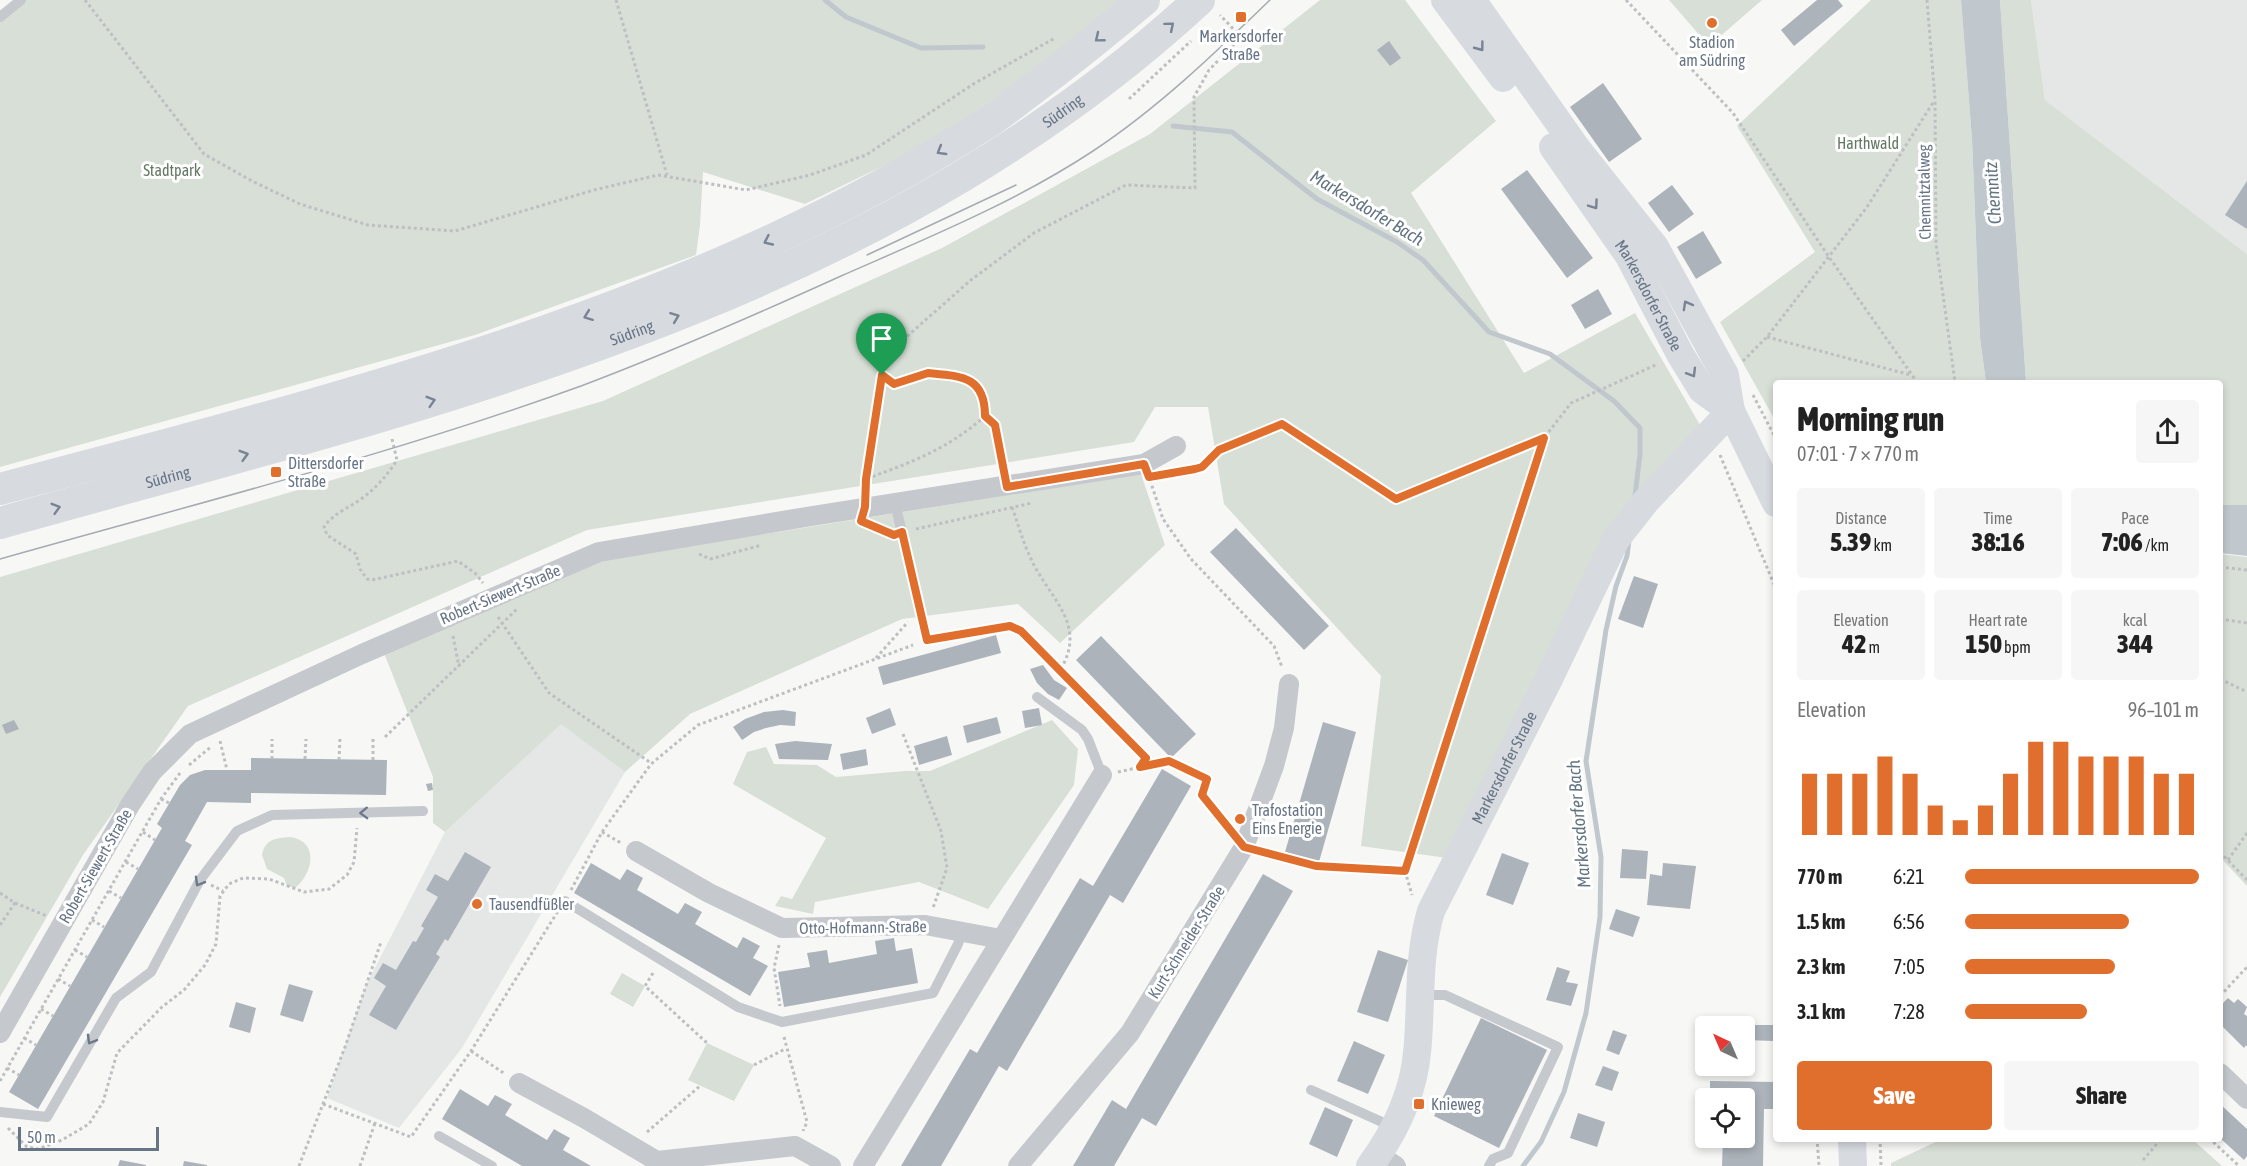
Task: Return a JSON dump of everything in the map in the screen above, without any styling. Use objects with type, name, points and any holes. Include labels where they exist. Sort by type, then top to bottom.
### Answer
[{"type":"main road","name":"Südring","points":[[0,489],[273,416],[444,364],[571,322],[681,281],[815,219],[904,173],[987,123],[1102,36],[1144,0]]},
{"type":"main road","name":"Markersdorfer Straße","points":[[1445,0],[1521,102],[1629,256],[1680,354],[1702,390],[1731,411]]},
{"type":"main road","name":"Markersdorfer Straße","points":[[1381,1162],[1408,1097],[1417,1054],[1424,933],[1431,911],[1548,681],[1616,539],[1646,501],[1731,411],[1737,381],[1655,247],[1572,141],[1472,0]]},
{"type":"main road","name":"Südring","points":[[0,523],[361,422],[494,382],[616,339],[763,280],[914,205],[1006,148],[1086,93],[1174,23],[1209,7]]},
{"type":"main road","points":[[1731,411],[1773,497]]},
{"type":"main road","points":[[1852,1142],[1853,1166]]},
{"type":"street","name":"Robert-Siewert-Straße","points":[[0,1033],[129,805],[146,780],[170,752],[190,734],[362,654],[599,552],[865,507],[1007,487],[1145,473],[1176,446]]},
{"type":"street","name":"Kurt-Schneider-Straße","points":[[1018,1166],[1130,1033],[1244,847],[1274,766],[1284,728],[1289,684]]},
{"type":"street","points":[[863,1166],[1102,775]]},
{"type":"street","name":"Otto-Hofmann-Straße","points":[[636,851],[709,893],[782,928],[925,925],[1001,939]]},
{"type":"street","points":[[2223,1076],[2247,1099]]},
{"type":"street","points":[[519,1083],[657,1161],[795,1146],[831,1166]]},
{"type":"lane","points":[[0,17],[21,0]]},
{"type":"lane","points":[[895,503],[927,640]]},
{"type":"lane","points":[[1037,697],[1082,730],[1088,739],[1102,775]]},
{"type":"lane","points":[[1,1112],[47,1116],[116,998],[151,972],[200,880],[237,831],[272,815],[423,811]]},
{"type":"lane","points":[[565,900],[738,1007],[782,1022],[933,993],[962,932]]},
{"type":"lane","points":[[1419,994],[1445,995],[1558,1047],[1508,1153],[1493,1159],[1489,1166]]},
{"type":"lane","points":[[1311,1090],[1395,1128]]},
{"type":"lane","points":[[440,1136],[492,1166]]},
{"type":"path","points":[[85,0],[204,154],[300,204],[368,225],[455,231],[594,190],[658,175],[746,190],[810,175],[866,155],[975,83],[1062,33]]},
{"type":"path","points":[[616,0],[668,175]]},
{"type":"path","points":[[1626,0],[1734,113],[1829,257],[1915,380]]},
{"type":"path","name":"Chemnitztalweg","points":[[1927,0],[1935,99],[1936,244],[1956,380]]},
{"type":"path","points":[[1039,501],[894,535],[861,521],[865,507],[866,479],[882,375],[881,365],[904,339],[971,280],[1034,233],[1126,185],[1195,188],[1194,97],[1209,70],[1241,37],[1209,7]]},
{"type":"path","points":[[1129,99],[1195,38]]},
{"type":"path","points":[[1773,435],[1737,381],[1737,367],[1767,337],[1867,207],[1935,99]]},
{"type":"path","points":[[1767,337],[1911,375]]},
{"type":"path","points":[[1413,901],[1405,871],[1544,438],[1571,403],[1680,354]]},
{"type":"path","points":[[882,375],[894,384],[928,373],[961,376],[976,386],[985,400],[985,416],[995,425],[1007,487]]},
{"type":"path","points":[[866,479],[913,462],[963,435],[985,416]]},
{"type":"path","points":[[1289,684],[1274,646],[1191,559],[1163,519],[1145,473],[1202,467],[1219,450],[1282,424],[1396,499],[1544,438]]},
{"type":"path","points":[[390,434],[397,460],[387,475],[364,497],[331,518],[324,527],[327,535],[356,554],[360,568],[367,579],[372,580],[458,561],[475,573],[493,597]]},
{"type":"path","points":[[1711,434],[1773,582]]},
{"type":"path","points":[[1012,507],[1029,555],[1070,626],[1070,650],[1060,670]]},
{"type":"path","points":[[694,552],[710,558],[764,545]]},
{"type":"path","points":[[2223,567],[2247,570]]},
{"type":"path","points":[[385,737],[459,667],[521,603]]},
{"type":"path","points":[[497,616],[549,693],[651,764]]},
{"type":"path","points":[[2223,620],[2247,623]]},
{"type":"path","points":[[927,640],[1010,626],[1021,631],[1146,758],[1140,767]]},
{"type":"path","points":[[453,635],[459,667]]},
{"type":"path","points":[[2223,680],[2247,692]]},
{"type":"path","points":[[903,734],[941,831],[947,868],[925,925]]},
{"type":"path","points":[[372,760],[373,737]]},
{"type":"path","points":[[339,759],[340,738]]},
{"type":"path","points":[[272,739],[272,759]]},
{"type":"path","points":[[305,759],[306,739]]},
{"type":"path","points":[[0,1081],[161,799],[182,770],[220,740],[227,770]]},
{"type":"path","points":[[1102,775],[1169,761],[1207,779],[1202,795],[1244,847],[1316,866],[1405,871]]},
{"type":"path","points":[[161,799],[169,803]]},
{"type":"path","points":[[1,1112],[10,1131],[27,1147],[38,1149],[62,1140],[89,1124],[104,1102],[117,1053],[162,1007],[184,990],[205,965],[216,944],[220,896],[229,884],[243,878],[269,879],[304,892],[329,889],[347,875],[354,862],[358,839],[357,813]]},
{"type":"path","points":[[142,832],[155,840]]},
{"type":"path","points":[[2229,860],[2247,833]]},
{"type":"path","points":[[2223,855],[2247,880]]},
{"type":"path","points":[[126,862],[138,869]]},
{"type":"path","points":[[109,891],[121,898]]},
{"type":"path","points":[[0,893],[62,924]]},
{"type":"path","points":[[0,925],[16,902]]},
{"type":"path","points":[[92,920],[104,927]]},
{"type":"path","points":[[782,928],[774,968],[786,1049],[807,1122],[795,1146]]},
{"type":"path","points":[[299,1166],[381,942]]},
{"type":"path","points":[[75,950],[87,957]]},
{"type":"path","points":[[661,961],[645,986],[706,1043]]},
{"type":"path","points":[[2223,993],[2247,967]]},
{"type":"path","points":[[57,979],[70,986]]},
{"type":"path","points":[[40,1009],[53,1016]]},
{"type":"path","points":[[24,1038],[36,1045]]},
{"type":"path","points":[[754,1065],[786,1049]]},
{"type":"path","points":[[471,1051],[519,1083]]},
{"type":"path","points":[[6,1068],[19,1075]]},
{"type":"path","points":[[633,1146],[700,1086]]},
{"type":"path","points":[[322,1104],[411,1137]]},
{"type":"path","points":[[360,1166],[375,1123]]},
{"type":"path","points":[[1817,1142],[1819,1166]]},
{"type":"path","points":[[1880,1142],[1881,1166]]},
{"type":"path","points":[[2142,1160],[2159,1142]]},
{"type":"path","points":[[2214,1142],[2239,1166]]},
{"type":"shaded area","points":[[2031,0],[2247,0],[2247,254],[2045,100]]},
{"type":"shaded area","name":"Tausendfüßler","points":[[561,723],[625,772],[462,1048],[399,1128],[327,1098],[366,985],[445,832]]},
{"type":"green space","name":"Stadtpark","points":[[20,0],[1122,0],[1093,27],[936,140],[805,204],[703,172],[696,255],[475,335],[0,467],[0,17]]},
{"type":"green space","points":[[1320,0],[1405,0],[1496,121],[1411,193],[1524,373],[1635,313],[1700,425],[1605,534],[1447,858],[1361,846],[1381,676],[1224,504],[1208,407],[1155,407],[1134,442],[587,530],[188,706],[83,855],[0,997],[0,577],[603,401],[942,248],[1150,134]]},
{"type":"green space","name":"Stadion am Südring","points":[[1669,0],[1762,0],[1709,46]]},
{"type":"green space","name":"Harthwald","points":[[1871,0],[1961,0],[1972,139],[1980,338],[1986,380],[1773,380],[1773,417],[1720,322],[1815,252],[1737,126]]},
{"type":"green space","points":[[2000,0],[2031,0],[2045,100],[2247,254],[2247,505],[2223,505],[2223,380],[2026,380]]},
{"type":"green space","points":[[1141,474],[1165,545],[1060,643],[1018,604],[902,619],[690,714],[625,772],[561,724],[445,832],[433,823],[433,777],[384,653],[608,559]]},
{"type":"green space","points":[[2223,554],[2247,557],[2247,886],[2223,860]]},
{"type":"green space","points":[[1052,720],[1078,749],[1074,785],[988,909],[919,882],[815,902],[813,914],[775,906],[781,896],[792,899],[826,838],[733,784],[747,752],[766,747],[774,764],[817,765],[836,777],[930,771]]},
{"type":"green space","points":[[290,837],[306,845],[311,859],[306,875],[295,888],[287,886],[284,878],[267,869],[262,855],[268,843]]},
{"type":"green space","points":[[622,973],[645,986],[633,1007],[610,994]]},
{"type":"green space","points":[[707,1043],[754,1065],[734,1101],[688,1080]]},
{"type":"green space","points":[[1936,1142],[2195,1142],[2222,1166],[1891,1166],[1891,1163]]},
{"type":"water","name":"Chemnitz","points":[[1961,0],[2000,0],[2026,380],[1986,380],[1980,338],[1972,139]]},
{"type":"water","points":[[2223,505],[2247,505],[2247,556],[2223,553]]},
{"type":"building","points":[[1817,0],[1838,0],[1843,6],[1794,46],[1781,30]]},
{"type":"building","points":[[1389,41],[1401,58],[1390,66],[1377,50]]},
{"type":"building","points":[[1603,83],[1642,139],[1609,162],[1570,107]]},
{"type":"building","points":[[1527,170],[1593,258],[1567,278],[1501,189]]},
{"type":"building","points":[[2247,181],[2247,229],[2225,215]]},
{"type":"building","points":[[1672,185],[1694,214],[1669,232],[1648,203]]},
{"type":"building","points":[[1703,231],[1722,263],[1696,279],[1677,247]]},
{"type":"building","points":[[1598,289],[1612,314],[1585,329],[1571,305]]},
{"type":"building","points":[[1236,528],[1329,626],[1304,650],[1210,552]]},
{"type":"building","points":[[1634,576],[1658,584],[1643,628],[1618,619]]},
{"type":"building","points":[[996,635],[1001,653],[883,685],[878,667]]},
{"type":"building","points":[[1101,636],[1196,734],[1171,758],[1076,660]]},
{"type":"building","points":[[1043,665],[1054,680],[1067,688],[1059,700],[1048,694],[1037,683],[1030,669]]},
{"type":"building","points":[[890,708],[896,725],[872,734],[866,718]]},
{"type":"building","points":[[1039,708],[1042,725],[1025,728],[1022,711]]},
{"type":"building","points":[[783,710],[796,712],[795,726],[780,725],[766,728],[742,740],[733,727],[745,719],[764,712]]},
{"type":"building","points":[[997,717],[1001,733],[967,743],[963,726]]},
{"type":"building","points":[[14,720],[19,729],[6,734],[2,725]]},
{"type":"building","points":[[1323,722],[1356,732],[1319,862],[1285,852]]},
{"type":"building","points":[[947,736],[952,755],[919,765],[914,746]]},
{"type":"building","points":[[795,741],[832,744],[828,760],[779,759],[775,744]]},
{"type":"building","points":[[866,749],[868,765],[843,770],[840,754]]},
{"type":"building","points":[[251,758],[387,760],[386,795],[251,793],[251,803],[207,802],[185,841],[192,845],[38,1109],[9,1092],[162,828],[157,824],[180,785],[190,775],[205,770],[251,770]]},
{"type":"building","points":[[1162,769],[1191,786],[1123,903],[1110,895],[1007,1071],[999,1066],[941,1166],[901,1166],[970,1049],[977,1053],[1080,878],[1093,886]]},
{"type":"building","points":[[432,783],[433,790],[428,791],[426,784]]},
{"type":"building","name":"Trafostation Eins Energie","points":[[1238,812],[1246,816],[1241,826],[1234,822]]},
{"type":"building","points":[[1622,849],[1648,851],[1646,879],[1620,878]]},
{"type":"building","points":[[465,852],[491,867],[448,941],[445,939],[436,954],[440,957],[396,1030],[369,1015],[386,986],[374,978],[383,963],[396,970],[413,941],[416,942],[424,928],[421,926],[438,897],[426,890],[435,874],[448,881]]},
{"type":"building","points":[[1502,853],[1529,863],[1513,905],[1486,895]]},
{"type":"building","points":[[591,863],[620,880],[627,869],[643,878],[637,890],[678,914],[685,903],[702,912],[695,924],[737,948],[743,937],[760,946],[753,958],[768,966],[750,996],[574,893]]},
{"type":"building","points":[[1663,863],[1696,866],[1690,909],[1647,905],[1650,874],[1662,876]]},
{"type":"building","points":[[1263,874],[1293,891],[1156,1126],[1142,1118],[1114,1166],[1073,1166],[1112,1100],[1126,1109]]},
{"type":"building","points":[[1616,909],[1640,917],[1633,937],[1609,929]]},
{"type":"building","points":[[894,938],[896,951],[912,948],[918,983],[784,1007],[778,972],[810,967],[807,953],[827,950],[829,963],[877,954],[875,941]]},
{"type":"building","points":[[1378,950],[1408,960],[1388,1022],[1357,1012]]},
{"type":"building","points":[[1557,967],[1570,971],[1566,982],[1578,984],[1571,1006],[1546,1000]]},
{"type":"building","points":[[289,984],[313,991],[303,1022],[280,1015]]},
{"type":"building","points":[[2228,998],[2234,1003],[2238,999],[2247,1007],[2244,1014],[2247,1016],[2247,1047],[2246,1045],[2244,1048],[2223,1027],[2223,1003]]},
{"type":"building","points":[[236,1002],[256,1008],[250,1033],[229,1027]]},
{"type":"building","points":[[1481,1018],[1547,1050],[1499,1148],[1434,1116]]},
{"type":"building","points":[[1755,1025],[1773,1025],[1773,1041],[1755,1040]]},
{"type":"building","points":[[1613,1030],[1627,1035],[1619,1055],[1606,1050]]},
{"type":"building","points":[[1354,1041],[1385,1055],[1368,1094],[1337,1081]]},
{"type":"building","points":[[1603,1066],[1619,1072],[1612,1091],[1595,1085]]},
{"type":"building","points":[[1710,1081],[1773,1082],[1773,1109],[1764,1109],[1763,1166],[1722,1166],[1723,1148],[1755,1148],[1755,1088],[1710,1088]]},
{"type":"building","points":[[460,1089],[488,1106],[495,1095],[512,1104],[505,1115],[547,1140],[554,1129],[570,1138],[563,1150],[591,1166],[522,1166],[442,1119]]},
{"type":"building","points":[[1325,1107],[1353,1120],[1337,1157],[1309,1144]]},
{"type":"building","points":[[2223,1107],[2247,1129],[2247,1156],[2244,1160],[2223,1141]]},
{"type":"building","points":[[1578,1113],[1605,1122],[1597,1147],[1570,1138]]},
{"type":"building","points":[[120,1160],[146,1165],[146,1166],[118,1166]]},
{"type":"building","points":[[184,1161],[207,1165],[207,1166],[183,1166]]},
{"type":"waterway","name":"Markersdorfer Bach","points":[[825,0],[846,17],[921,48],[983,47]]},
{"type":"waterway","name":"Markersdorfer Bach","points":[[1173,126],[1232,132],[1317,199],[1397,242],[1423,260],[1489,332],[1550,354],[1614,401],[1640,428],[1640,454],[1635,496]]},
{"type":"waterway","name":"Markersdorfer Bach","points":[[1523,1166],[1541,1142],[1564,1092],[1586,1013],[1600,917],[1601,857],[1586,761],[1606,630],[1616,586],[1627,556],[1629,540]]},
{"type":"tram line","points":[[0,559],[365,457],[509,411],[581,386],[744,319],[970,219],[1064,169],[1093,151],[1163,99],[1270,0]]},
{"type":"tram line","points":[[867,255],[1016,185]]},
{"type":"place","name":"Markersdorfer Straße","points":[[1241,17]]},
{"type":"place","name":"Stadion am Südring","points":[[1712,23]]},
{"type":"place","name":"Dittersdorfer Straße","points":[[276,472]]},
{"type":"place","name":"Trafostation Eins Energie","points":[[1240,819]]},
{"type":"place","name":"Tausendfüßler","points":[[477,904]]},
{"type":"place","name":"Knieweg","points":[[1419,1104]]},
{"type":"route","points":[[928,373],[961,376],[976,386],[985,400],[985,416],[995,425],[1007,487],[1144,464],[1149,477],[1195,469],[1202,467],[1219,450],[1282,424],[1396,499],[1544,438],[1405,871],[1316,866],[1244,847],[1202,795],[1207,779],[1169,761],[1140,767],[1146,758],[1021,631],[1010,626],[927,640],[902,532],[894,535],[861,521],[865,507],[866,479],[882,375],[894,384],[928,373]]}]
